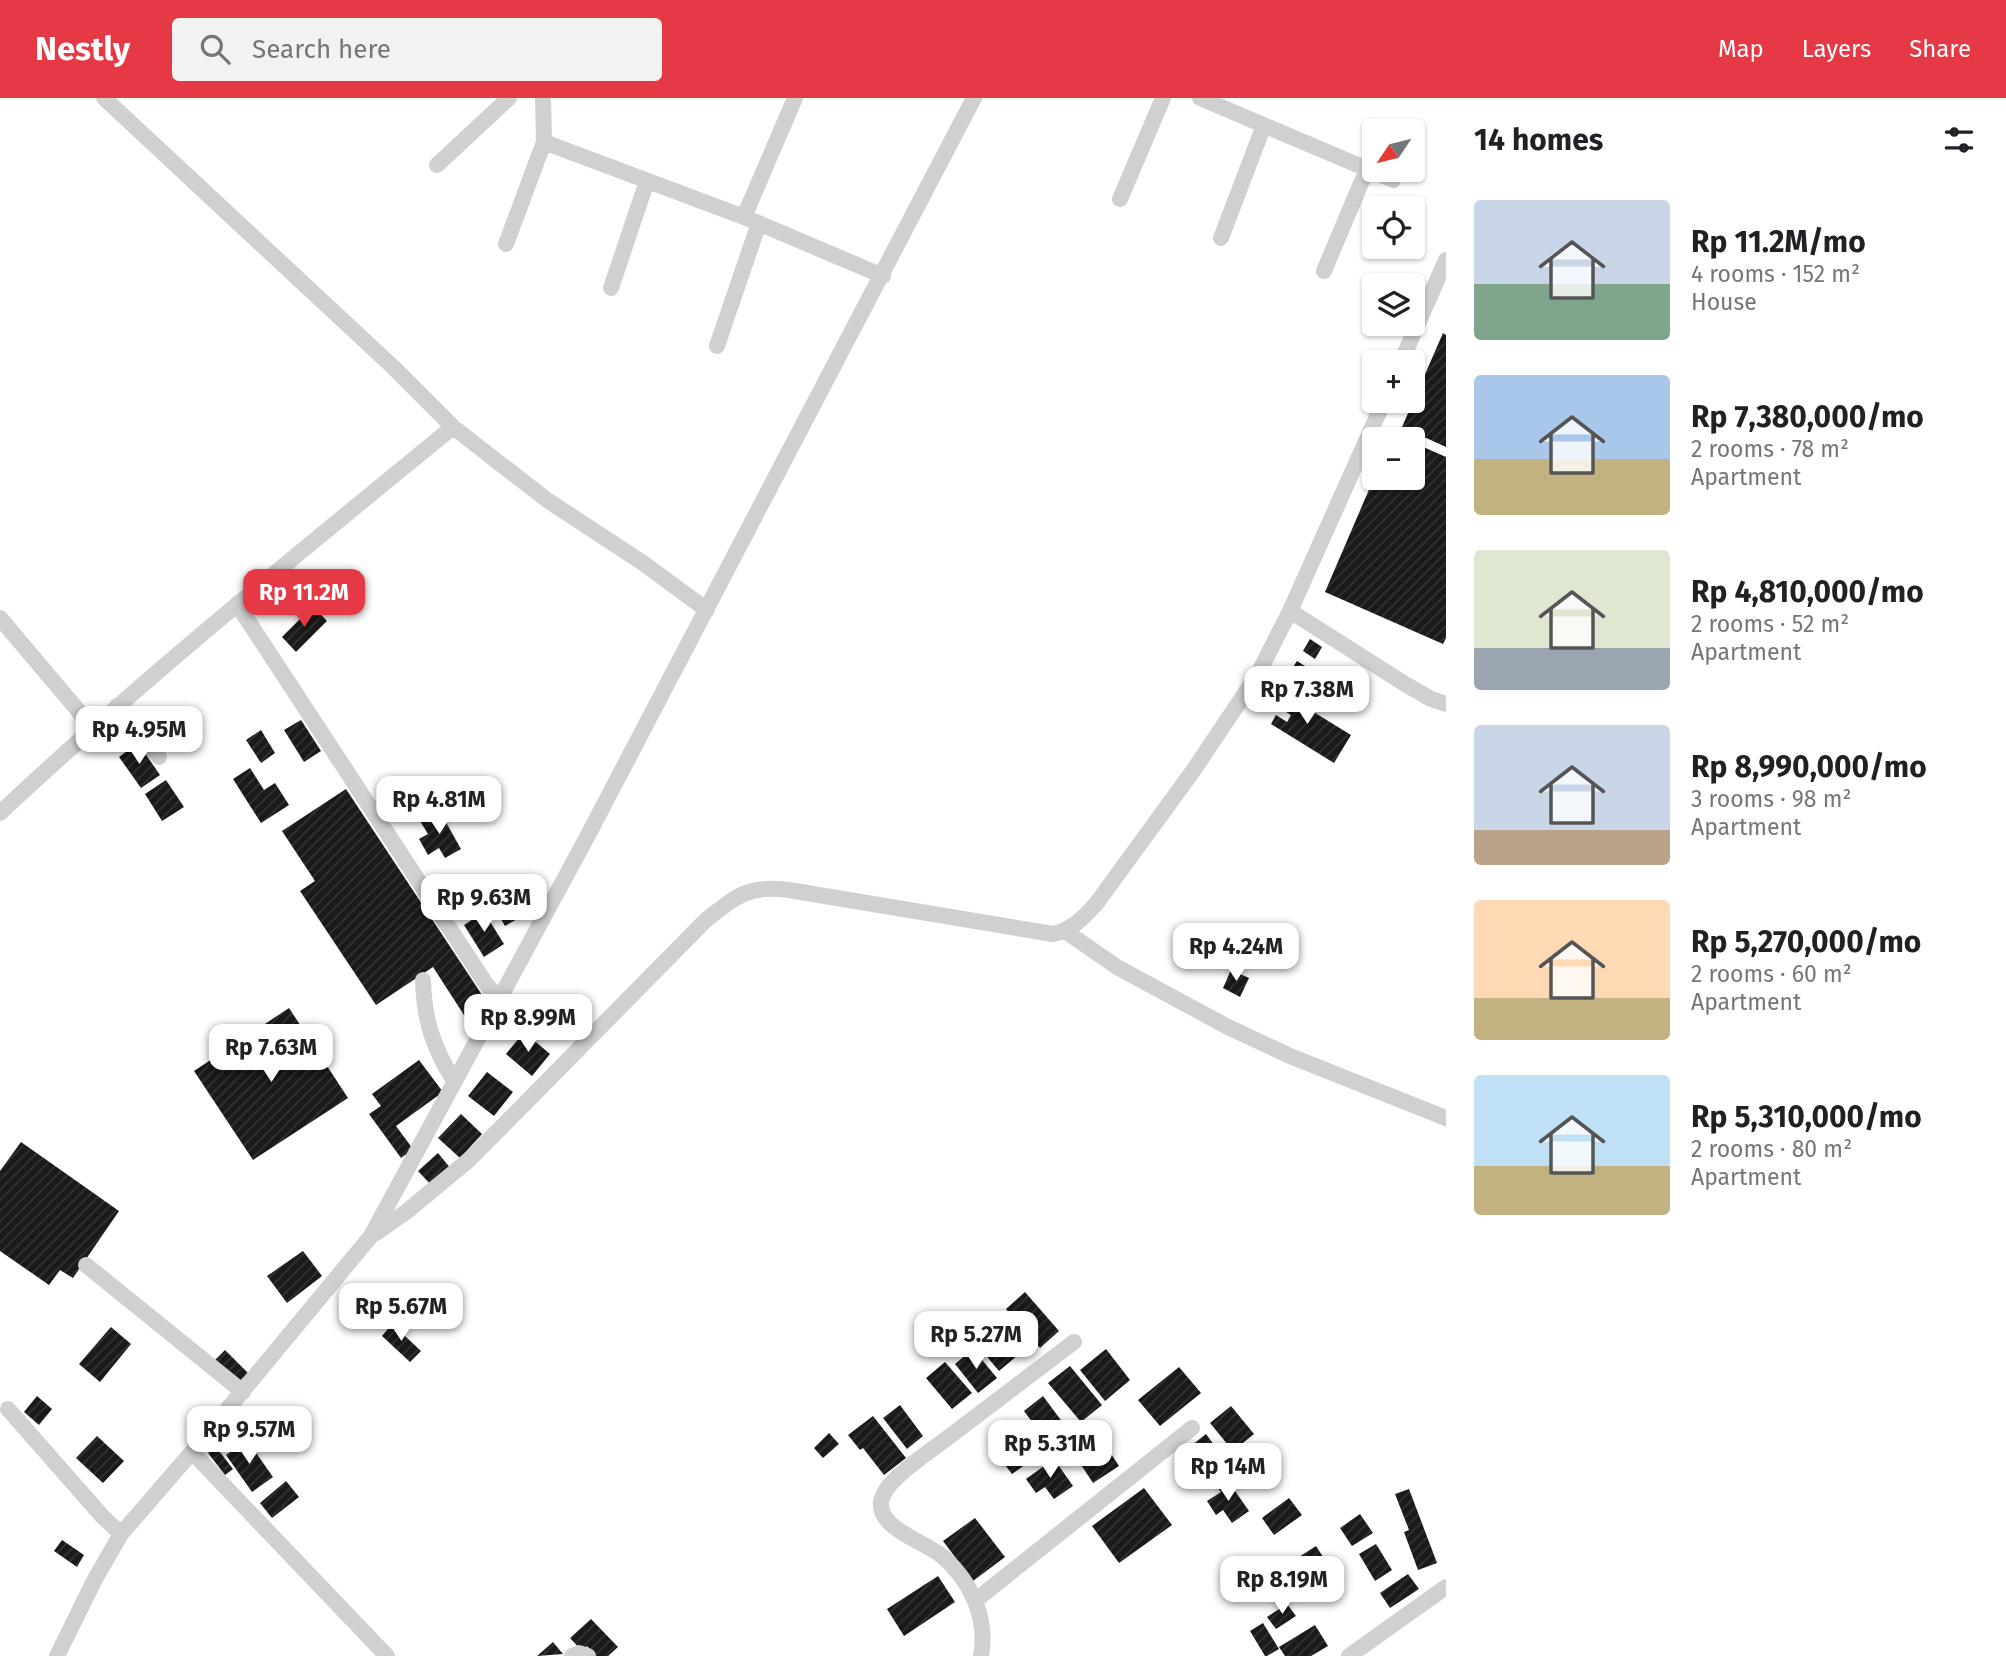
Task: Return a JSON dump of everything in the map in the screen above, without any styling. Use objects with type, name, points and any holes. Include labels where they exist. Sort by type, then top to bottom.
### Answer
[{"type":"street","points":[[104,98],[363,339],[453,427],[547,500],[643,563],[707,610]]},
{"type":"street","points":[[437,165],[509,98]]},
{"type":"street","points":[[506,244],[544,142],[543,98]]},
{"type":"street","points":[[717,346],[751,220],[795,98]]},
{"type":"street","points":[[57,1656],[95,1579],[121,1534],[371,1237],[587,838],[974,98]]},
{"type":"street","points":[[1120,199],[1163,98]]},
{"type":"street","points":[[1200,98],[1362,167]]},
{"type":"street","points":[[1221,238],[1264,125]]},
{"type":"street","points":[[544,142],[751,220],[883,276]]},
{"type":"street","points":[[611,288],[646,181]]},
{"type":"street","points":[[1324,271],[1362,181]]},
{"type":"street","points":[[1406,350],[1446,260]]},
{"type":"street","points":[[371,1237],[470,1159],[706,919],[750,891],[765,887],[789,890],[1027,932],[1065,932],[1096,904],[1193,771],[1258,674],[1290,611],[1379,413]]},
{"type":"street","points":[[0,813],[92,727],[453,427]]},
{"type":"street","points":[[237,604],[365,803],[498,998]]},
{"type":"street","points":[[1290,611],[1422,694],[1446,704]]},
{"type":"street","points":[[0,618],[92,727]]},
{"type":"street","points":[[117,706],[159,757]]},
{"type":"street","points":[[1065,932],[1117,967],[1226,1026],[1290,1056],[1446,1118]]},
{"type":"street","points":[[423,980],[430,1034],[454,1081]]},
{"type":"street","points":[[86,1265],[243,1392]]},
{"type":"street","points":[[981,1656],[984,1632],[976,1600],[964,1580],[942,1556],[895,1528],[883,1511],[882,1498],[887,1489],[915,1463],[1074,1342]]},
{"type":"street","points":[[8,1409],[121,1534]]},
{"type":"street","points":[[976,1600],[1192,1428]]},
{"type":"street","points":[[192,1452],[387,1656]]},
{"type":"street","points":[[1349,1656],[1446,1587]]},
{"type":"street","points":[[572,1656],[579,1653],[589,1656]]},
{"type":"building","points":[[1443,333],[1446,335],[1446,447],[1425,437],[1425,427],[1402,427],[1408,413],[1425,413],[1425,374]]},
{"type":"building","points":[[1425,448],[1446,457],[1446,638],[1443,644],[1325,592],[1369,490],[1425,490]]},
{"type":"building","points":[[313,606],[327,621],[296,652],[282,637]]},
{"type":"building","points":[[1310,639],[1322,647],[1315,659],[1303,651]]},
{"type":"building","points":[[1297,661],[1323,677],[1312,696],[1285,679]]},
{"type":"building","points":[[1268,684],[1351,735],[1334,763],[1271,724],[1276,715],[1287,722],[1291,715],[1260,696]]},
{"type":"building","points":[[301,720],[321,751],[304,762],[284,730]]},
{"type":"building","points":[[261,730],[275,753],[261,763],[246,740]]},
{"type":"building","points":[[138,743],[160,775],[141,788],[119,757]]},
{"type":"building","points":[[250,768],[264,790],[275,783],[289,805],[261,823],[233,779]]},
{"type":"building","points":[[166,780],[184,807],[162,821],[145,794]]},
{"type":"building","points":[[346,789],[486,1001],[464,1015],[433,967],[376,1005],[300,891],[315,881],[282,831]]},
{"type":"building","points":[[439,810],[461,849],[445,858],[439,848],[428,855],[419,839],[428,834],[420,821]]},
{"type":"building","points":[[503,874],[526,914],[505,926],[482,886]]},
{"type":"building","points":[[484,912],[504,944],[484,957],[464,925]]},
{"type":"building","points":[[1231,970],[1249,978],[1240,997],[1223,988]]},
{"type":"building","points":[[289,1008],[348,1098],[253,1160],[194,1071]]},
{"type":"building","points":[[524,1032],[550,1054],[532,1076],[506,1054]]},
{"type":"building","points":[[419,1060],[443,1092],[396,1126],[413,1149],[401,1158],[369,1114],[381,1106],[372,1094]]},
{"type":"building","points":[[487,1072],[513,1092],[494,1116],[468,1096]]},
{"type":"building","points":[[461,1114],[482,1134],[460,1158],[438,1138]]},
{"type":"building","points":[[21,1142],[119,1211],[73,1278],[60,1270],[49,1285],[0,1251],[0,1171]]},
{"type":"building","points":[[438,1153],[451,1169],[432,1186],[418,1171]]},
{"type":"building","points":[[303,1251],[322,1276],[287,1303],[267,1276]]},
{"type":"building","points":[[1025,1292],[1059,1331],[1040,1348],[1006,1309]]},
{"type":"building","points":[[1003,1313],[1030,1345],[999,1371],[972,1339]]},
{"type":"building","points":[[392,1324],[421,1351],[410,1362],[382,1336]]},
{"type":"building","points":[[111,1327],[131,1344],[100,1382],[79,1364]]},
{"type":"building","points":[[973,1349],[997,1378],[978,1393],[955,1364]]},
{"type":"building","points":[[1106,1349],[1130,1380],[1105,1401],[1080,1370]]},
{"type":"building","points":[[225,1350],[248,1373],[238,1383],[215,1360]]},
{"type":"building","points":[[945,1362],[972,1393],[952,1409],[926,1378]]},
{"type":"building","points":[[1070,1366],[1102,1405],[1081,1422],[1048,1383]]},
{"type":"building","points":[[1179,1367],[1201,1393],[1160,1426],[1138,1400]]},
{"type":"building","points":[[37,1396],[52,1409],[39,1425],[24,1412]]},
{"type":"building","points":[[1043,1396],[1066,1427],[1047,1442],[1024,1411]]},
{"type":"building","points":[[900,1405],[923,1436],[907,1449],[883,1418]]},
{"type":"building","points":[[1231,1406],[1254,1434],[1233,1451],[1210,1423]]},
{"type":"building","points":[[873,1416],[906,1458],[884,1475],[863,1448],[860,1450],[848,1435]]},
{"type":"building","points":[[1015,1421],[1040,1454],[1012,1474],[1002,1461],[1013,1452],[999,1434]]},
{"type":"building","points":[[829,1433],[839,1444],[823,1458],[814,1448]]},
{"type":"building","points":[[1098,1434],[1119,1466],[1093,1483],[1072,1451]]},
{"type":"building","points":[[1206,1434],[1231,1468],[1217,1478],[1192,1445]]},
{"type":"building","points":[[97,1436],[124,1461],[103,1483],[76,1458]]},
{"type":"building","points":[[247,1440],[273,1477],[252,1492],[226,1455]]},
{"type":"building","points":[[216,1447],[233,1469],[225,1475],[208,1453]]},
{"type":"building","points":[[1054,1459],[1073,1486],[1054,1499],[1045,1487],[1036,1493],[1026,1479]]},
{"type":"building","points":[[286,1481],[299,1497],[272,1518],[260,1503]]},
{"type":"building","points":[[1228,1481],[1249,1511],[1232,1523],[1223,1510],[1216,1515],[1207,1501],[1221,1492],[1218,1488]]},
{"type":"building","points":[[1144,1488],[1172,1525],[1119,1563],[1092,1526]]},
{"type":"building","points":[[1409,1489],[1437,1563],[1418,1570],[1404,1532],[1409,1530],[1395,1494]]},
{"type":"building","points":[[1289,1498],[1302,1515],[1274,1535],[1262,1518]]},
{"type":"building","points":[[1360,1514],[1373,1533],[1352,1546],[1340,1528]]},
{"type":"building","points":[[975,1518],[1005,1557],[973,1581],[943,1541]]},
{"type":"building","points":[[62,1540],[84,1555],[77,1567],[54,1551]]},
{"type":"building","points":[[1376,1544],[1392,1570],[1375,1581],[1359,1554]]},
{"type":"building","points":[[1316,1546],[1327,1563],[1302,1579],[1291,1562]]},
{"type":"building","points":[[1408,1574],[1419,1589],[1390,1608],[1380,1593]]},
{"type":"building","points":[[938,1576],[955,1602],[904,1636],[887,1609]]},
{"type":"building","points":[[1287,1604],[1296,1616],[1276,1629],[1267,1617]]},
{"type":"building","points":[[591,1619],[618,1647],[608,1656],[596,1656],[587,1646],[582,1651],[570,1638]]},
{"type":"building","points":[[1263,1623],[1279,1649],[1267,1656],[1250,1631]]},
{"type":"building","points":[[1315,1625],[1328,1646],[1311,1656],[1285,1656],[1279,1647]]},
{"type":"building","points":[[553,1642],[563,1654],[537,1656]]}]
